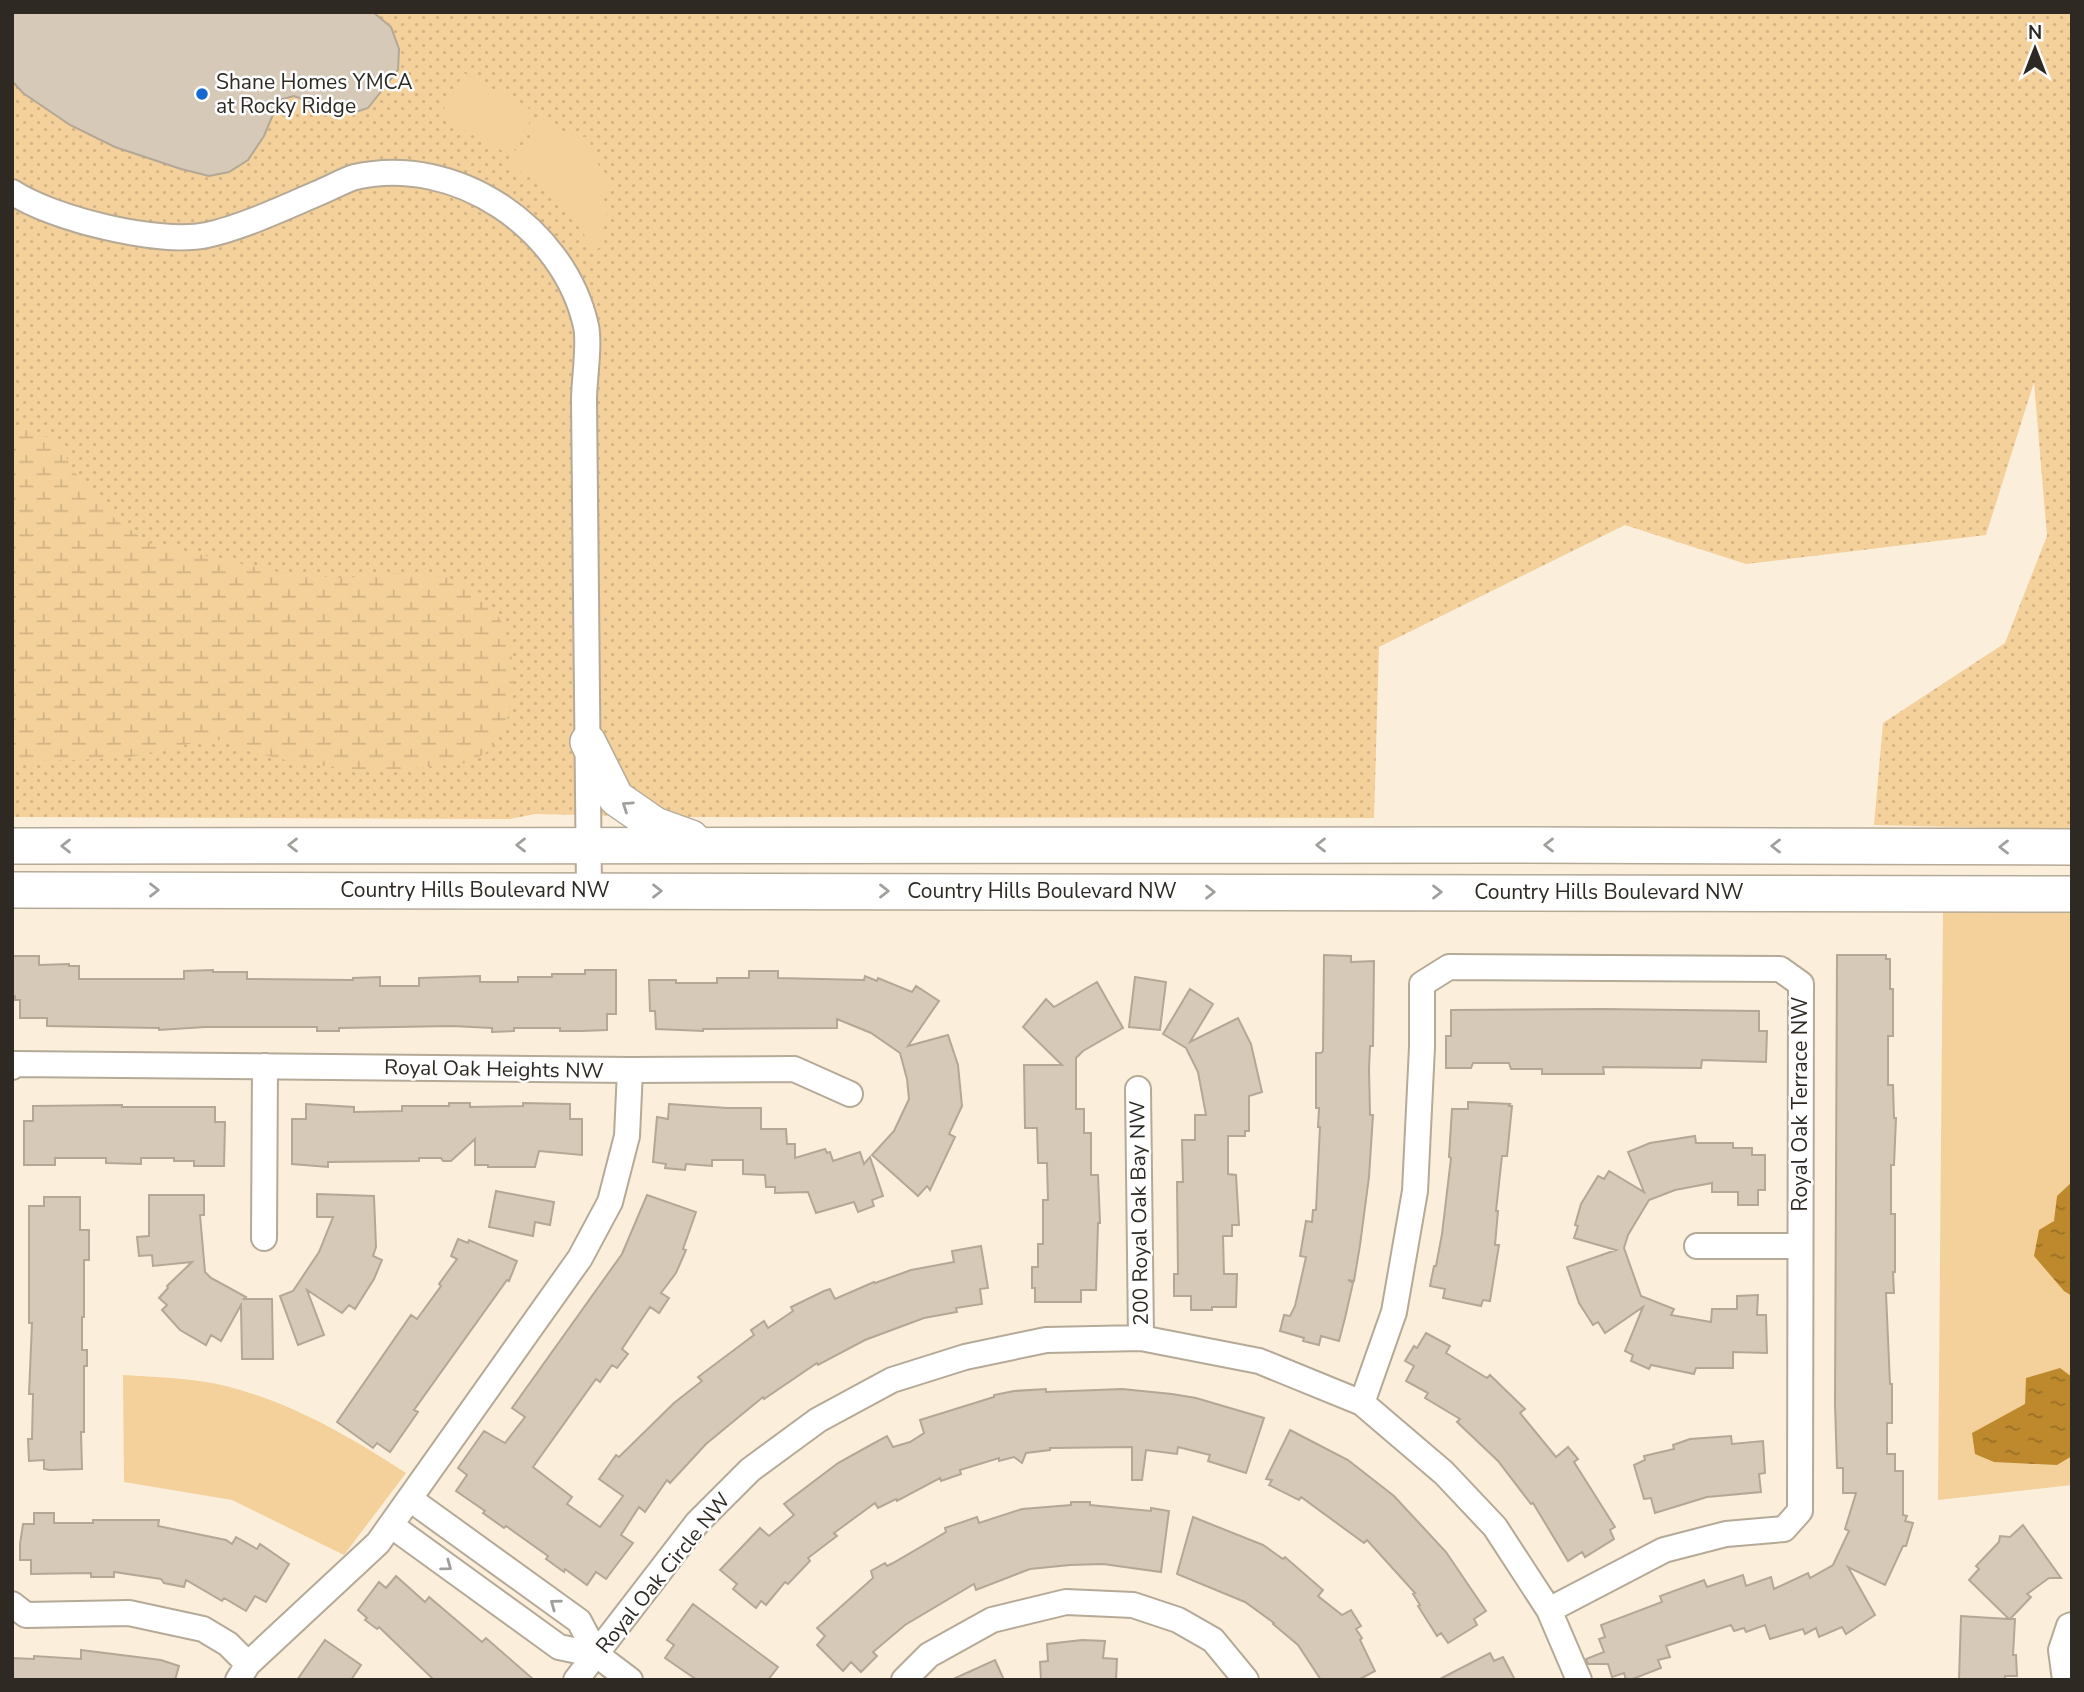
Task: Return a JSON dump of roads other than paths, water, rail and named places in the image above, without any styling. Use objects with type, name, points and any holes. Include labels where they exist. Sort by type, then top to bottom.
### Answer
[{"type":"main road","points":[[588,742],[616,798],[655,825],[710,845]]},
{"type":"main road","points":[[12,846],[2072,847]]},
{"type":"main road","name":"Country Hills Boulevard NW","points":[[12,890],[2072,894]]},
{"type":"street","points":[[12,192],[58,213],[107,228],[154,236],[206,235],[354,178],[406,172],[456,184],[501,205],[535,234],[567,275],[586,328],[584,400],[589,890]]},
{"type":"street","name":"Royal Oak Terrace NW","points":[[1362,1403],[1394,1312],[1415,1191],[1422,1048],[1422,984],[1449,967],[1780,969],[1801,984],[1800,1511],[1784,1529],[1726,1534],[1664,1550],[1549,1610]]},
{"type":"street","name":"Royal Oak Heights NW","points":[[12,1067],[14,1064],[630,1070],[627,1136],[610,1202],[580,1258],[391,1526],[377,1543],[243,1672],[228,1644],[203,1629],[129,1613],[26,1615],[12,1604]]},
{"type":"street","points":[[264,1238],[265,1066]]},
{"type":"street","points":[[630,1070],[794,1069],[849,1094]]},
{"type":"street","name":"200 Royal Oak Bay NW","points":[[1138,1089],[1141,1338]]},
{"type":"street","points":[[1697,1246],[1800,1246]]},
{"type":"street","name":"Royal Oak Circle NW","points":[[576,1680],[697,1523],[750,1470],[818,1420],[892,1380],[965,1357],[1046,1340],[1141,1338],[1259,1361],[1362,1403],[1444,1473],[1495,1527],[1549,1610],[1579,1680]]},
{"type":"street","points":[[410,1499],[579,1622],[597,1655],[630,1680]]},
{"type":"street","points":[[391,1526],[559,1647],[597,1655]]},
{"type":"street","points":[[904,1680],[929,1655],[992,1620],[1066,1602],[1133,1605],[1178,1620],[1213,1640],[1246,1680]]},
{"type":"street","points":[[2065,1680],[2061,1650],[2069,1626],[2072,1625]]},
{"type":"water","points":[[2072,1182],[2072,1296],[2064,1291],[2034,1256],[2039,1230],[2054,1221],[2057,1196]]},
{"type":"water","points":[[2060,1368],[2072,1377],[2072,1456],[2057,1465],[1994,1462],[1975,1454],[1972,1433],[2025,1404],[2026,1378]]},
{"type":"place","name":"Shane Homes YMCA at Rocky Ridge","points":[[202,94]]}]
